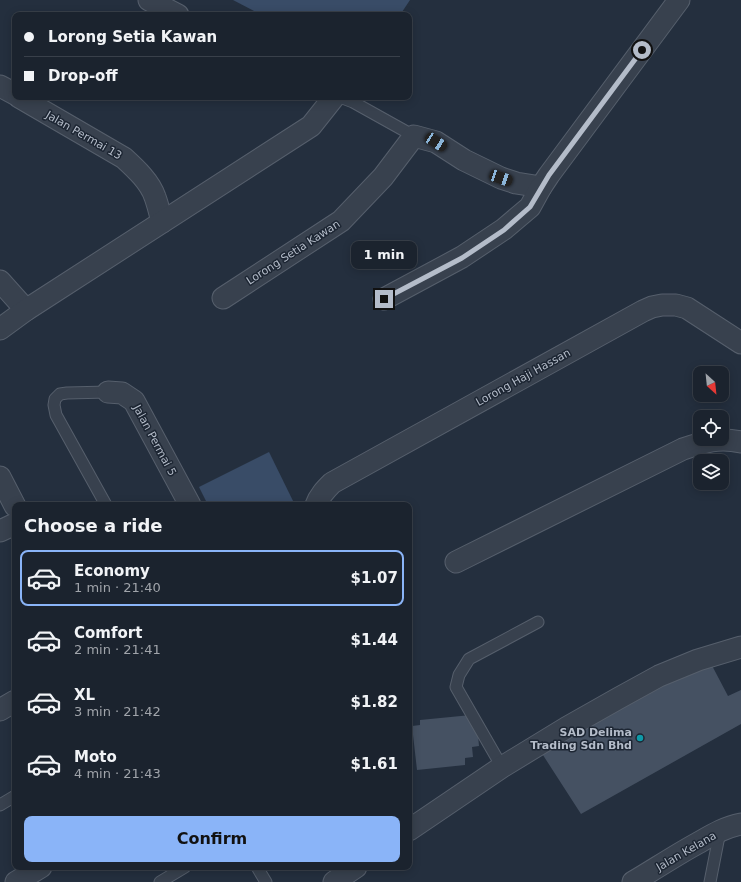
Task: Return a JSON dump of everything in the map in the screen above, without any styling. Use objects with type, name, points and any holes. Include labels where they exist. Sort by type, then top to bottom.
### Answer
[{"type":"street","points":[[149,0],[172,12]]},
{"type":"street","points":[[384,299],[462,258],[504,230],[530,207],[554,169],[679,0]]},
{"type":"street","points":[[0,86],[12,92]]},
{"type":"street","name":"Jalan Permai 13","points":[[24,100],[124,158],[136,170],[155,196],[162,222]]},
{"type":"street","points":[[0,329],[26,310],[311,126],[332,100]]},
{"type":"street","points":[[414,136],[436,142],[464,160],[501,178],[516,183],[542,187]]},
{"type":"street","name":"Lorong Setia Kawan","points":[[223,298],[341,221],[383,177],[414,136]]},
{"type":"street","points":[[0,281],[26,310]]},
{"type":"street","name":"Lorong Haji Hassan","points":[[317,502],[323,492],[332,483],[643,310],[662,305],[676,305],[688,308],[741,343]]},
{"type":"street","name":"Jalan Permai 5","points":[[108,392],[122,393],[134,401],[188,502]]},
{"type":"street","points":[[456,562],[683,449],[709,441],[730,439],[741,442]]},
{"type":"street","points":[[0,477],[13,502]]},
{"type":"street","points":[[0,531],[12,525]]},
{"type":"street","points":[[412,828],[502,767],[579,720],[659,676],[698,660],[741,647]]},
{"type":"street","points":[[0,710],[12,703]]},
{"type":"street","name":"Jalan Kelana","points":[[633,882],[680,853],[720,831],[734,825],[741,824]]},
{"type":"street","points":[[16,882],[36,870]]},
{"type":"street","points":[[334,882],[352,870]]},
{"type":"lane","points":[[348,100],[414,136]]},
{"type":"lane","points":[[104,502],[56,415],[54,405],[55,399],[60,394],[108,392]]},
{"type":"lane","points":[[502,767],[456,687],[459,675],[470,659],[538,622]]},
{"type":"lane","points":[[0,805],[12,798]]},
{"type":"lane","points":[[710,882],[720,831]]},
{"type":"lane","points":[[160,882],[180,870]]},
{"type":"lane","points":[[259,870],[266,882]]},
{"type":"water","points":[[233,0],[410,0],[402,12],[256,12]]},
{"type":"water","points":[[269,452],[294,502],[206,502],[199,487]]},
{"type":"building","name":"SAD Delima Trading Sdn Bhd","points":[[708,658],[728,696],[741,690],[741,724],[581,814],[541,752]]},
{"type":"building","points":[[471,715],[477,724],[479,746],[472,747],[473,757],[465,758],[465,765],[417,770],[412,726],[420,725],[420,720]]},
{"type":"place","name":"SAD Delima Trading Sdn Bhd","points":[[640,738]]},
{"type":"route","points":[[384,299],[462,258],[504,230],[530,207],[549,175],[642,50]]}]
